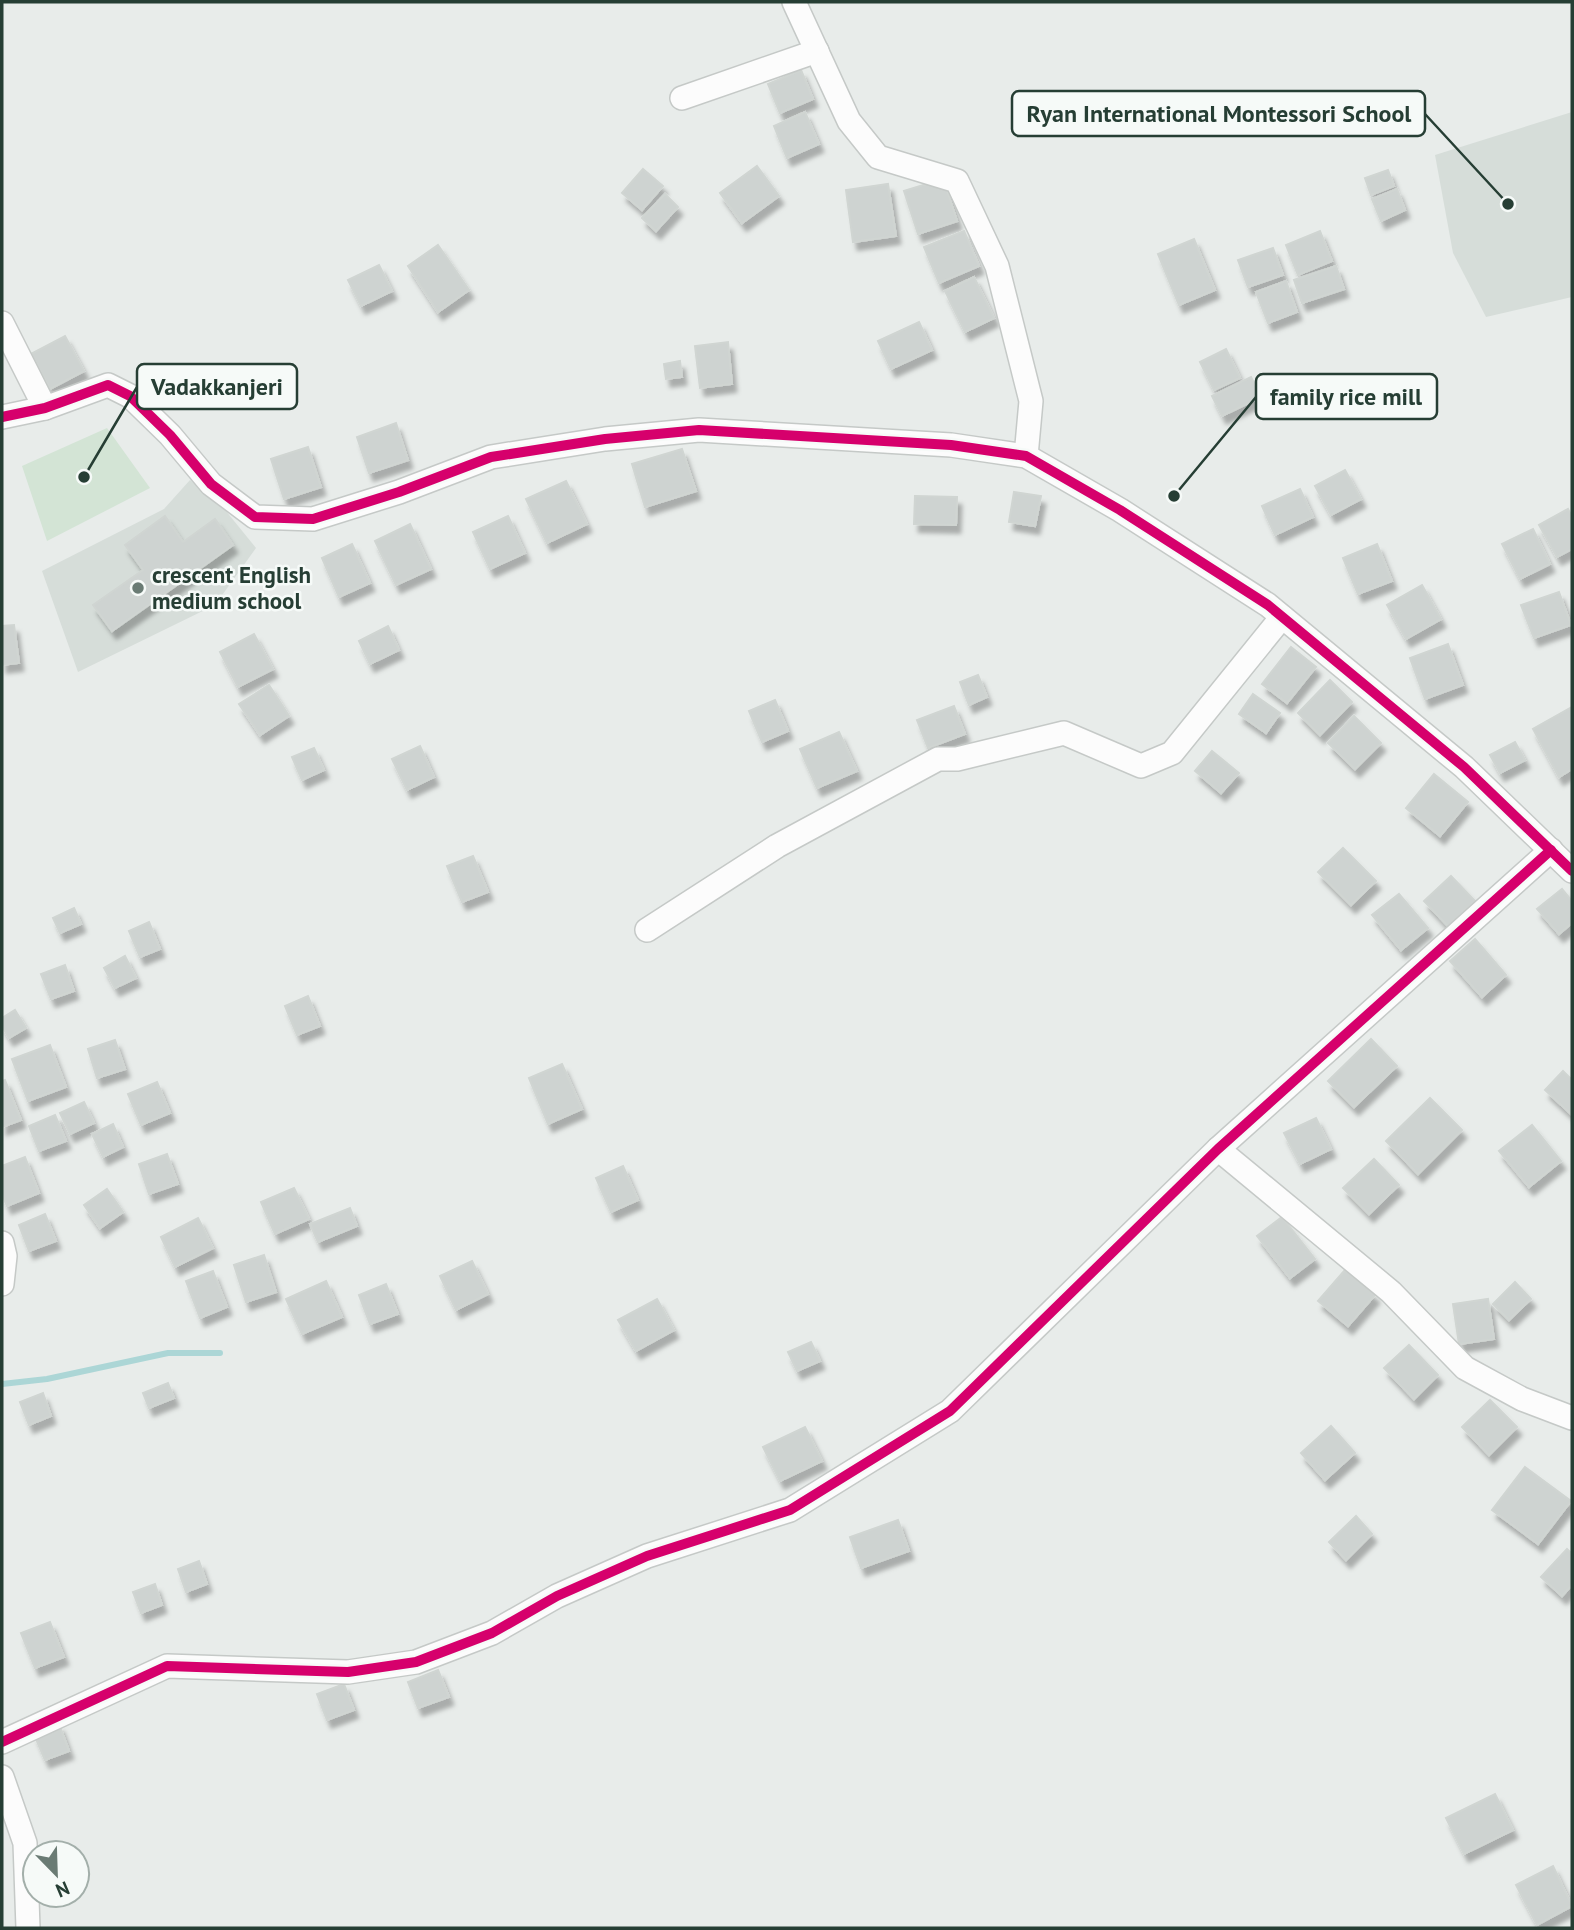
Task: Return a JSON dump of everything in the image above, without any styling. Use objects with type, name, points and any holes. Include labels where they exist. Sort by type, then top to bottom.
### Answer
[{"type":"street","points":[[794,2],[849,121],[878,157],[957,181],[998,266],[1031,401],[1026,456]]},
{"type":"street","points":[[682,98],[817,51]]},
{"type":"street","points":[[2,323],[45,408]]},
{"type":"street","points":[[2,417],[45,408],[108,385],[130,396],[170,435],[211,484],[255,517],[313,519],[399,492],[491,457],[605,439],[699,430],[951,445],[1026,456],[1120,510],[1268,605],[1455,759],[1572,871]]},
{"type":"street","points":[[647,930],[776,846],[939,759],[957,759],[1064,733],[1141,766],[1172,753],[1282,617]]},
{"type":"street","points":[[2,1742],[167,1666],[348,1672],[416,1662],[492,1633],[557,1596],[647,1556],[790,1510],[950,1411],[1218,1149],[1551,850]]},
{"type":"street","points":[[1218,1149],[1391,1292],[1465,1368],[1522,1399],[1572,1418]]},
{"type":"street","points":[[2,1243],[5,1256],[2,1284]]},
{"type":"street","points":[[2,1777],[25,1843],[28,1928]]},
{"type":"shaded area","points":[[1572,112],[1572,297],[1486,317],[1453,253],[1435,155]]},
{"type":"shaded area","name":"crescent English medium school","points":[[190,480],[217,500],[256,548],[215,605],[78,672],[42,571],[164,509]]},
{"type":"green space","points":[[107,428],[150,488],[47,541],[22,466]]},
{"type":"building","points":[[801,70],[813,99],[780,113],[768,84]]},
{"type":"building","points":[[805,112],[819,144],[787,158],[774,126]]},
{"type":"building","points":[[757,166],[779,196],[742,223],[720,193]]},
{"type":"building","points":[[643,169],[663,186],[642,210],[622,193]]},
{"type":"building","points":[[1388,170],[1394,186],[1371,195],[1365,178]]},
{"type":"building","points":[[943,179],[957,221],[918,234],[904,191]]},
{"type":"building","points":[[888,184],[896,236],[853,242],[846,190]]},
{"type":"building","points":[[1397,189],[1405,210],[1381,221],[1372,199]]},
{"type":"building","points":[[665,194],[678,207],[656,231],[642,218]]},
{"type":"building","points":[[964,231],[979,266],[939,283],[924,247]]},
{"type":"building","points":[[1320,231],[1332,261],[1298,275],[1286,245]]},
{"type":"building","points":[[1194,239],[1215,290],[1179,305],[1158,254]]},
{"type":"building","points":[[438,245],[469,290],[438,312],[408,266]]},
{"type":"building","points":[[1273,248],[1283,275],[1248,287],[1238,260]]},
{"type":"building","points":[[379,265],[392,291],[361,306],[348,280]]},
{"type":"building","points":[[1336,266],[1344,289],[1302,303],[1294,280]]},
{"type":"building","points":[[974,277],[994,318],[965,332],[945,291]]},
{"type":"building","points":[[1286,281],[1297,312],[1268,323],[1256,292]]},
{"type":"building","points":[[919,322],[932,350],[891,369],[878,341]]},
{"type":"building","points":[[65,336],[84,371],[50,389],[31,354]]},
{"type":"building","points":[[728,342],[732,384],[700,388],[695,346]]},
{"type":"building","points":[[1226,349],[1240,378],[1214,390],[1200,362]]},
{"type":"building","points":[[680,361],[682,377],[666,379],[664,364]]},
{"type":"building","points":[[1251,377],[1261,397],[1222,416],[1212,396]]},
{"type":"building","points":[[396,423],[408,460],[369,473],[357,437]]},
{"type":"building","points":[[308,447],[321,487],[284,499],[271,459]]},
{"type":"building","points":[[682,449],[696,491],[645,507],[632,464]]},
{"type":"building","points":[[1345,470],[1361,499],[1331,515],[1315,486]]},
{"type":"building","points":[[566,481],[587,524],[547,543],[526,499]]},
{"type":"building","points":[[1300,489],[1313,517],[1275,535],[1262,506]]},
{"type":"building","points":[[1014,492],[1041,496],[1035,526],[1009,522]]},
{"type":"building","points":[[915,496],[957,497],[956,525],[914,524]]},
{"type":"building","points":[[1568,509],[1572,517],[1572,549],[1557,557],[1539,525]]},
{"type":"building","points":[[165,516],[183,542],[215,519],[233,545],[112,631],[93,605],[143,570],[125,545]]},
{"type":"building","points":[[508,516],[525,553],[490,569],[473,532]]},
{"type":"building","points":[[410,524],[431,569],[396,585],[375,541]]},
{"type":"building","points":[[1533,529],[1550,564],[1520,579],[1502,544]]},
{"type":"building","points":[[352,544],[370,583],[339,597],[322,558]]},
{"type":"building","points":[[1377,544],[1392,581],[1358,594],[1343,558]]},
{"type":"building","points":[[1422,585],[1441,619],[1406,639],[1387,605]]},
{"type":"building","points":[[1559,592],[1571,625],[1534,638],[1521,605]]},
{"type":"building","points":[[14,625],[19,663],[2,665],[2,626]]},
{"type":"building","points":[[388,626],[399,650],[370,664],[359,641]]},
{"type":"building","points":[[254,634],[273,669],[238,687],[220,652]]},
{"type":"building","points":[[1448,644],[1463,685],[1425,699],[1410,658]]},
{"type":"building","points":[[1291,647],[1316,667],[1287,703],[1262,684]]},
{"type":"building","points":[[978,675],[987,697],[969,705],[960,682]]},
{"type":"building","points":[[1330,680],[1352,702],[1320,735],[1298,713]]},
{"type":"building","points":[[269,685],[289,716],[260,735],[239,704]]},
{"type":"building","points":[[1253,694],[1280,713],[1266,733],[1239,714]]},
{"type":"building","points":[[775,700],[788,731],[762,742],[749,711]]},
{"type":"building","points":[[954,706],[965,734],[928,748],[917,720]]},
{"type":"building","points":[[1572,707],[1572,769],[1559,777],[1533,729]]},
{"type":"building","points":[[1354,716],[1381,743],[1355,769],[1328,743]]},
{"type":"building","points":[[839,732],[857,771],[817,788],[800,749]]},
{"type":"building","points":[[1515,742],[1525,760],[1500,773],[1490,755]]},
{"type":"building","points":[[420,746],[434,777],[407,790],[392,759]]},
{"type":"building","points":[[314,748],[324,770],[302,780],[292,757]]},
{"type":"building","points":[[1212,751],[1239,773],[1221,793],[1195,771]]},
{"type":"building","points":[[1434,774],[1468,802],[1440,836],[1406,808]]},
{"type":"building","points":[[1343,848],[1376,881],[1351,905],[1318,872]]},
{"type":"building","points":[[473,856],[488,892],[462,902],[447,866]]},
{"type":"building","points":[[1451,876],[1475,901],[1448,926],[1424,901]]},
{"type":"building","points":[[1562,889],[1572,901],[1572,923],[1559,934],[1537,909]]},
{"type":"building","points":[[1399,894],[1428,928],[1401,950],[1372,915]]},
{"type":"building","points":[[74,908],[81,924],[60,933],[53,918]]},
{"type":"building","points":[[149,922],[160,949],[140,957],[129,931]]},
{"type":"building","points":[[1475,939],[1506,975],[1482,997],[1450,961]]},
{"type":"building","points":[[125,956],[136,978],[115,988],[104,968]]},
{"type":"building","points":[[65,965],[74,991],[51,999],[41,974]]},
{"type":"building","points":[[308,996],[320,1026],[297,1035],[285,1006]]},
{"type":"building","points":[[15,1010],[26,1028],[9,1038],[2,1026],[2,1018]]},
{"type":"building","points":[[1371,1039],[1397,1066],[1354,1107],[1328,1081]]},
{"type":"building","points":[[115,1040],[125,1069],[97,1078],[88,1049]]},
{"type":"building","points":[[50,1045],[66,1087],[28,1101],[12,1059]]},
{"type":"building","points":[[562,1064],[582,1109],[548,1124],[529,1078]]},
{"type":"building","points":[[1563,1071],[1572,1080],[1572,1115],[1545,1090]]},
{"type":"building","points":[[5,1080],[21,1120],[2,1127],[2,1081]]},
{"type":"building","points":[[157,1082],[170,1113],[141,1125],[128,1094]]},
{"type":"building","points":[[1430,1098],[1462,1130],[1418,1174],[1386,1141]]},
{"type":"building","points":[[84,1102],[94,1123],[70,1134],[60,1113]]},
{"type":"building","points":[[55,1115],[66,1141],[39,1151],[29,1126]]},
{"type":"building","points":[[1316,1118],[1331,1149],[1300,1164],[1284,1133]]},
{"type":"building","points":[[113,1124],[123,1147],[103,1157],[92,1134]]},
{"type":"building","points":[[1532,1125],[1561,1161],[1529,1187],[1499,1151]]},
{"type":"building","points":[[167,1154],[178,1184],[149,1194],[139,1164]]},
{"type":"building","points":[[25,1157],[39,1193],[7,1206],[2,1194],[2,1166]]},
{"type":"building","points":[[1374,1159],[1399,1185],[1369,1214],[1343,1188]]},
{"type":"building","points":[[623,1166],[638,1200],[611,1212],[596,1178]]},
{"type":"building","points":[[294,1188],[309,1219],[275,1234],[261,1202]]},
{"type":"building","points":[[107,1189],[123,1212],[100,1228],[84,1205]]},
{"type":"building","points":[[350,1208],[357,1226],[318,1242],[310,1224]]},
{"type":"building","points":[[45,1214],[56,1241],[29,1251],[19,1225]]},
{"type":"building","points":[[1282,1217],[1315,1259],[1290,1278],[1257,1236]]},
{"type":"building","points":[[198,1218],[213,1248],[175,1267],[161,1237]]},
{"type":"building","points":[[264,1255],[276,1292],[246,1302],[234,1265]]},
{"type":"building","points":[[472,1261],[488,1294],[456,1310],[440,1276]]},
{"type":"building","points":[[1345,1270],[1375,1295],[1348,1326],[1318,1301]]},
{"type":"building","points":[[213,1271],[227,1307],[200,1318],[186,1281]]},
{"type":"building","points":[[326,1281],[342,1317],[302,1334],[286,1299]]},
{"type":"building","points":[[1515,1282],[1531,1299],[1509,1320],[1493,1304]]},
{"type":"building","points":[[386,1284],[398,1314],[370,1324],[359,1295]]},
{"type":"building","points":[[657,1299],[674,1330],[636,1351],[618,1320]]},
{"type":"building","points":[[1488,1299],[1494,1339],[1459,1344],[1453,1304]]},
{"type":"building","points":[[811,1342],[820,1361],[797,1371],[788,1352]]},
{"type":"building","points":[[1409,1345],[1438,1375],[1414,1399],[1384,1368]]},
{"type":"building","points":[[168,1383],[174,1398],[149,1408],[143,1393]]},
{"type":"building","points":[[43,1393],[51,1416],[29,1425],[20,1402]]},
{"type":"building","points":[[1490,1400],[1517,1427],[1489,1455],[1462,1427]]},
{"type":"building","points":[[1331,1426],[1355,1453],[1325,1480],[1301,1453]]},
{"type":"building","points":[[805,1427],[822,1461],[780,1481],[763,1447]]},
{"type":"building","points":[[1525,1467],[1571,1501],[1538,1544],[1492,1510]]},
{"type":"building","points":[[1356,1516],[1372,1534],[1346,1560],[1329,1542]]},
{"type":"building","points":[[898,1520],[909,1551],[861,1568],[850,1537]]},
{"type":"building","points":[[1567,1549],[1572,1554],[1572,1585],[1562,1596],[1541,1577]]},
{"type":"building","points":[[199,1561],[207,1584],[186,1592],[178,1569]]},
{"type":"building","points":[[155,1584],[162,1605],[141,1613],[133,1592]]},
{"type":"building","points":[[50,1622],[64,1657],[35,1668],[21,1633]]},
{"type":"building","points":[[438,1670],[449,1697],[418,1708],[408,1682]]},
{"type":"building","points":[[344,1684],[354,1710],[327,1720],[317,1694]]},
{"type":"building","points":[[59,1724],[69,1751],[45,1760],[34,1734]]},
{"type":"building","points":[[1495,1794],[1513,1830],[1464,1854],[1446,1818]]},
{"type":"building","points":[[1553,1866],[1572,1906],[1537,1925],[1516,1885]]},
{"type":"waterway","points":[[2,1384],[47,1379],[168,1353],[220,1353]]},
{"type":"cycle path","points":[[2,417],[45,408],[108,385],[130,396],[170,435],[211,484],[255,517],[313,519],[399,492],[491,457],[605,439],[699,430],[951,445],[1026,456],[1120,510],[1268,605],[1464,767],[1572,871]]},
{"type":"cycle path","points":[[2,1742],[167,1666],[348,1672],[416,1662],[492,1633],[557,1596],[647,1556],[790,1510],[950,1411],[1218,1149],[1551,850]]},
{"type":"place","name":"Ryan International Montessori School","points":[[1508,204]]},
{"type":"place","name":"Vadakkanjeri","points":[[84,477]]},
{"type":"place","name":"family rice mill","points":[[1174,496]]},
{"type":"place","name":"crescent English medium school","points":[[138,588]]}]
